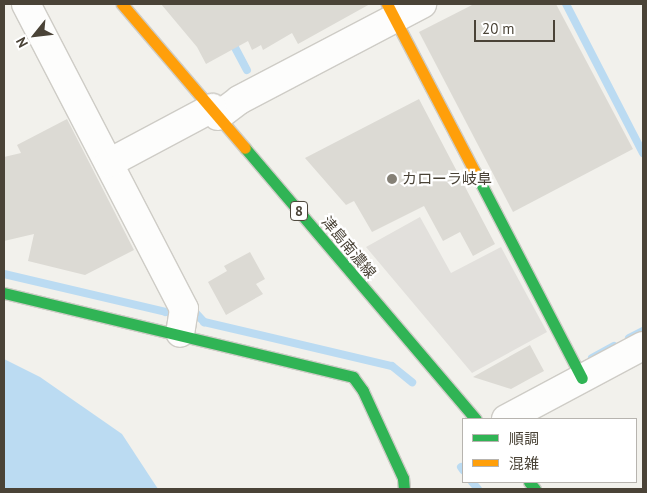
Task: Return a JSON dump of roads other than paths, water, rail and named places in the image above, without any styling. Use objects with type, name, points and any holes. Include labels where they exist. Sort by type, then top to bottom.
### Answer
[{"type":"street","points":[[26,4],[184,309],[180,334]]},
{"type":"street","name":"津島南濃線","points":[[122,4],[475,418]]},
{"type":"street","points":[[109,163],[239,100],[391,11],[422,4]]},
{"type":"street","points":[[391,11],[582,378]]},
{"type":"street","points":[[4,293],[353,377],[364,391],[403,478],[404,489]]},
{"type":"street","points":[[508,418],[643,346]]},
{"type":"water","points":[[4,359],[40,377],[122,434],[158,489],[4,489]]},
{"type":"waterway","points":[[566,4],[643,153]]},
{"type":"waterway","points":[[231,40],[247,70]]},
{"type":"waterway","points":[[4,274],[166,312],[174,309]]},
{"type":"waterway","points":[[192,309],[204,322],[392,366],[412,382]]},
{"type":"waterway","points":[[629,338],[643,331]]},
{"type":"waterway","points":[[592,358],[614,346]]},
{"type":"waterway","points":[[473,483],[478,489]]},
{"type":"place","name":"カローラ岐阜","points":[[392,179]]}]
